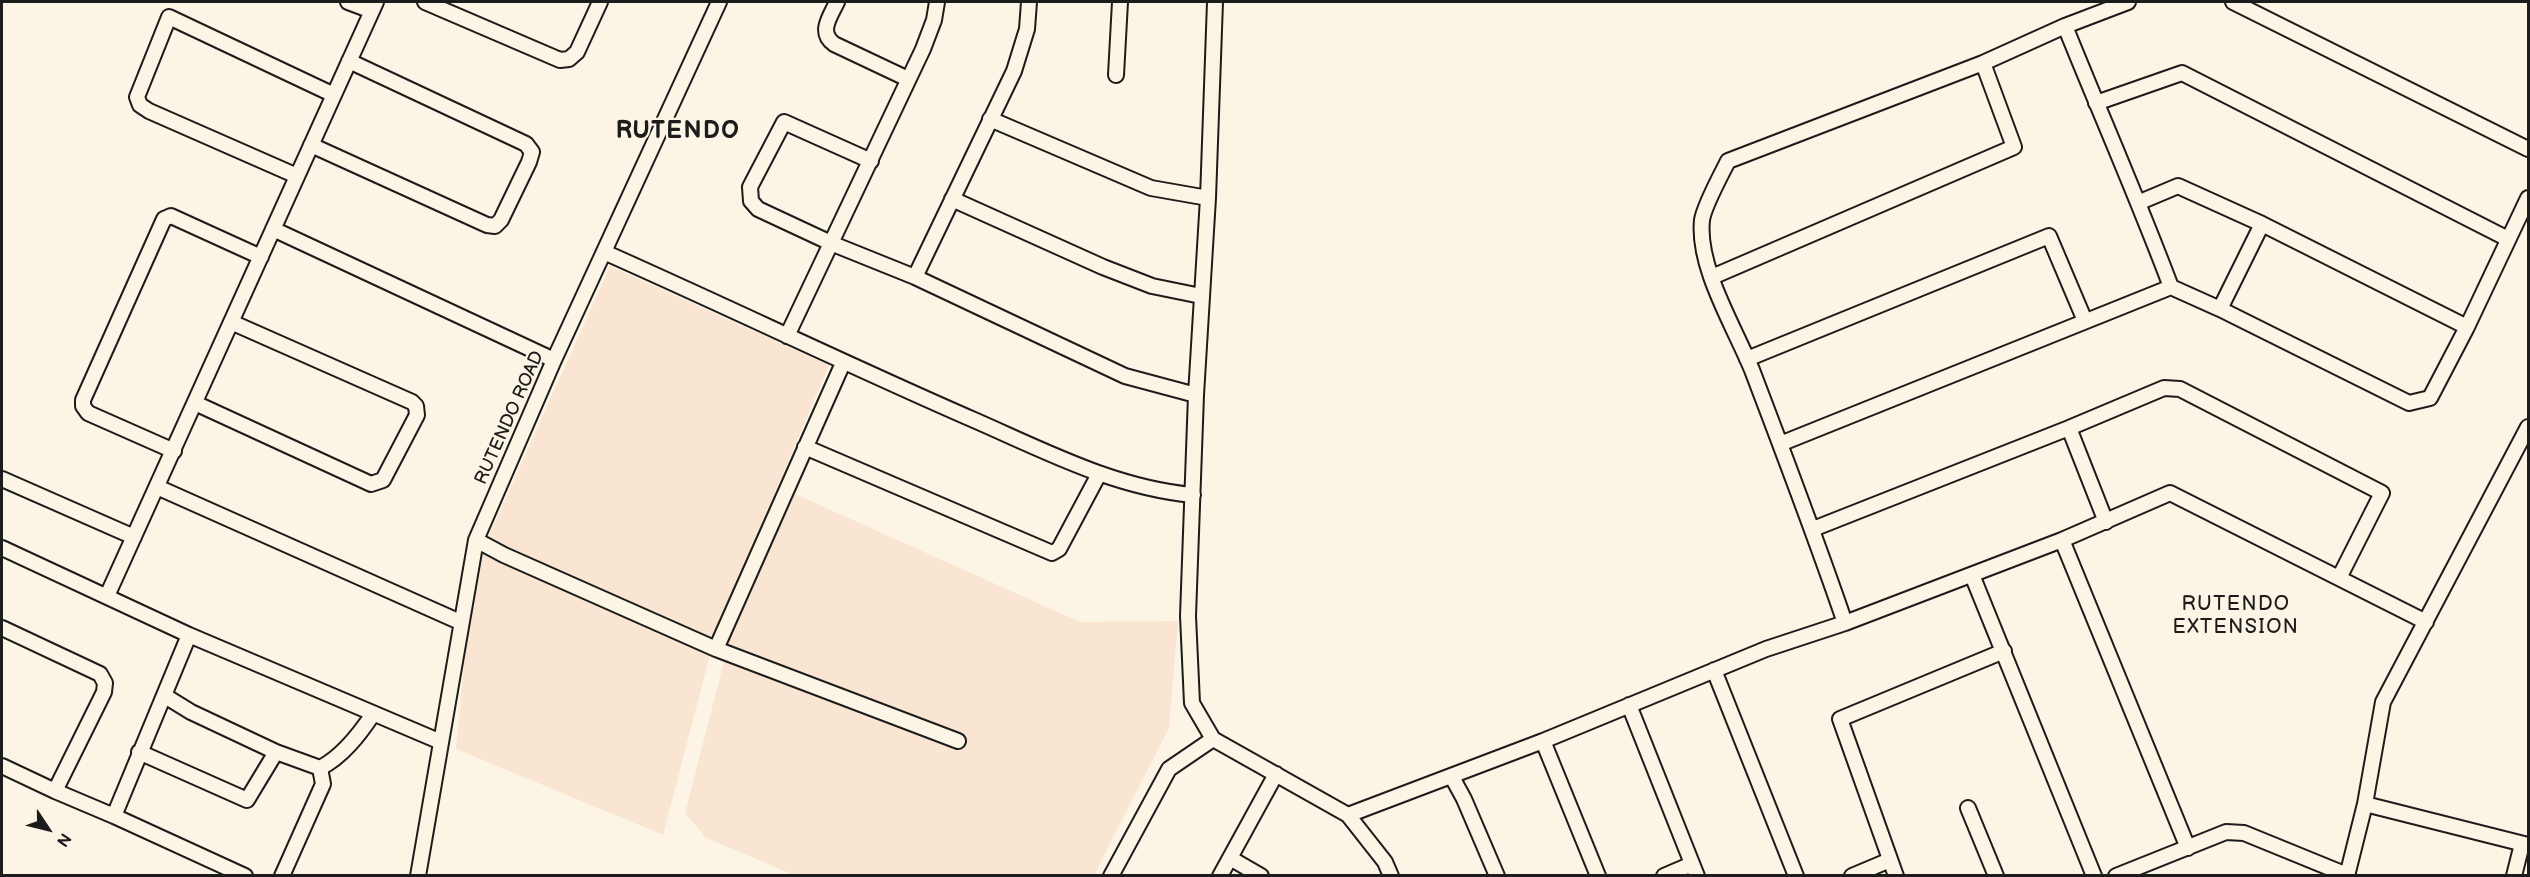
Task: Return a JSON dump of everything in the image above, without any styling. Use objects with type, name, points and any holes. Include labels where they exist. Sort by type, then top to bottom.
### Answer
[{"type":"street","points":[[107,596],[374,7],[348,2]]},
{"type":"street","points":[[425,2],[560,60],[570,59],[577,52],[600,2]]},
{"type":"street","name":"RUTENDO ROAD","points":[[418,876],[460,622],[476,540],[554,360],[719,2]]},
{"type":"street","points":[[837,2],[825,30],[826,38],[908,80]]},
{"type":"street","points":[[788,336],[923,49],[934,20],[937,2]]},
{"type":"street","points":[[915,277],[1014,71],[1027,28],[1029,2]]},
{"type":"street","points":[[1116,75],[1120,2]]},
{"type":"street","points":[[1215,2],[1188,616],[1192,703],[1213,739],[1348,815],[1385,862],[1390,876]]},
{"type":"street","points":[[1845,623],[1813,529],[1747,359],[1712,277],[1703,249],[1702,218],[1728,161],[1983,63],[2066,26],[2128,2]]},
{"type":"street","points":[[2233,2],[2529,149]]},
{"type":"street","points":[[297,176],[140,105],[137,97],[169,17],[334,95]]},
{"type":"street","points":[[2066,26],[2096,103],[2140,202],[2171,287]]},
{"type":"street","points":[[311,145],[487,225],[495,226],[501,220],[529,162],[532,152],[526,144],[349,62]]},
{"type":"street","points":[[1712,277],[2014,147],[1983,63]]},
{"type":"street","points":[[2096,103],[2182,73],[2508,238]]},
{"type":"street","points":[[990,119],[1151,188],[1208,198]]},
{"type":"street","points":[[871,161],[784,122],[750,187],[751,201],[758,209],[833,244],[915,277],[1125,376],[1196,395]]},
{"type":"street","points":[[2140,202],[2178,186],[2262,224],[2467,327]]},
{"type":"street","points":[[1780,444],[2171,287],[2409,403],[2430,398],[2529,198]]},
{"type":"street","points":[[952,199],[1103,267],[1152,286],[1201,296]]},
{"type":"street","points":[[174,451],[88,413],[83,406],[83,400],[164,219],[171,216],[261,257]]},
{"type":"street","points":[[2220,309],[2262,224]]},
{"type":"street","points":[[273,229],[554,360]]},
{"type":"street","points":[[1747,359],[2049,236],[2085,321]]},
{"type":"street","points":[[604,252],[843,363],[1100,474],[1160,492],[1193,495]]},
{"type":"street","points":[[195,403],[371,484],[383,480],[417,415],[416,406],[412,402],[231,322]]},
{"type":"street","points":[[716,649],[843,363]]},
{"type":"street","points":[[1813,529],[2164,388],[2180,389],[2382,493],[2339,578]]},
{"type":"street","points":[[2116,876],[2226,832],[2244,833],[2347,875],[2365,804],[2383,702],[2529,427]]},
{"type":"street","points":[[2069,428],[2106,522]]},
{"type":"street","points":[[805,447],[1052,553],[1059,549],[1100,474]]},
{"type":"street","points":[[2,479],[134,537]]},
{"type":"street","points":[[157,488],[460,622]]},
{"type":"street","points":[[1348,815],[1543,741],[1766,649],[1845,623],[2062,540],[2170,493],[2426,622]]},
{"type":"street","points":[[476,540],[514,560],[716,649],[958,741]]},
{"type":"street","points":[[2062,540],[2188,848]]},
{"type":"street","points":[[2,550],[189,635],[441,742]]},
{"type":"street","points":[[1972,575],[2094,876]]},
{"type":"street","points":[[2,628],[100,674],[105,683],[104,692],[55,791]]},
{"type":"street","points":[[114,816],[189,635]]},
{"type":"street","points":[[1896,876],[1840,719],[2004,651]]},
{"type":"street","points":[[1714,670],[1796,876]]},
{"type":"street","points":[[165,696],[191,712],[276,752],[320,768],[333,761],[363,730],[373,714]]},
{"type":"street","points":[[1629,705],[1694,870],[1664,876]]},
{"type":"street","points":[[1112,876],[1169,768],[1213,739]]},
{"type":"street","points":[[1543,741],[1598,876]]},
{"type":"street","points":[[140,752],[247,800],[276,752]]},
{"type":"street","points":[[2,766],[245,876]]},
{"type":"street","points":[[282,876],[323,784],[320,768]]},
{"type":"street","points":[[1220,876],[1276,774]]},
{"type":"street","points":[[1452,777],[1464,799],[1497,876]]},
{"type":"street","points":[[2365,804],[2525,845],[2514,876]]},
{"type":"street","points":[[1968,808],[1996,876]]},
{"type":"street","points":[[1230,858],[1261,876]]},
{"type":"street","points":[[1852,876],[1890,860]]},
{"type":"shaded area","points":[[610,266],[829,365],[715,636],[663,835],[456,749],[467,632],[481,553]]},
{"type":"shaded area","points":[[793,493],[1080,622],[1178,621],[1169,728],[1094,875],[794,875],[706,838],[685,813],[730,638]]},
{"type":"district","name":"RUTENDO","points":[[678,132]]},
{"type":"district","name":"RUTENDO EXTENSION","points":[[2236,616]]}]
